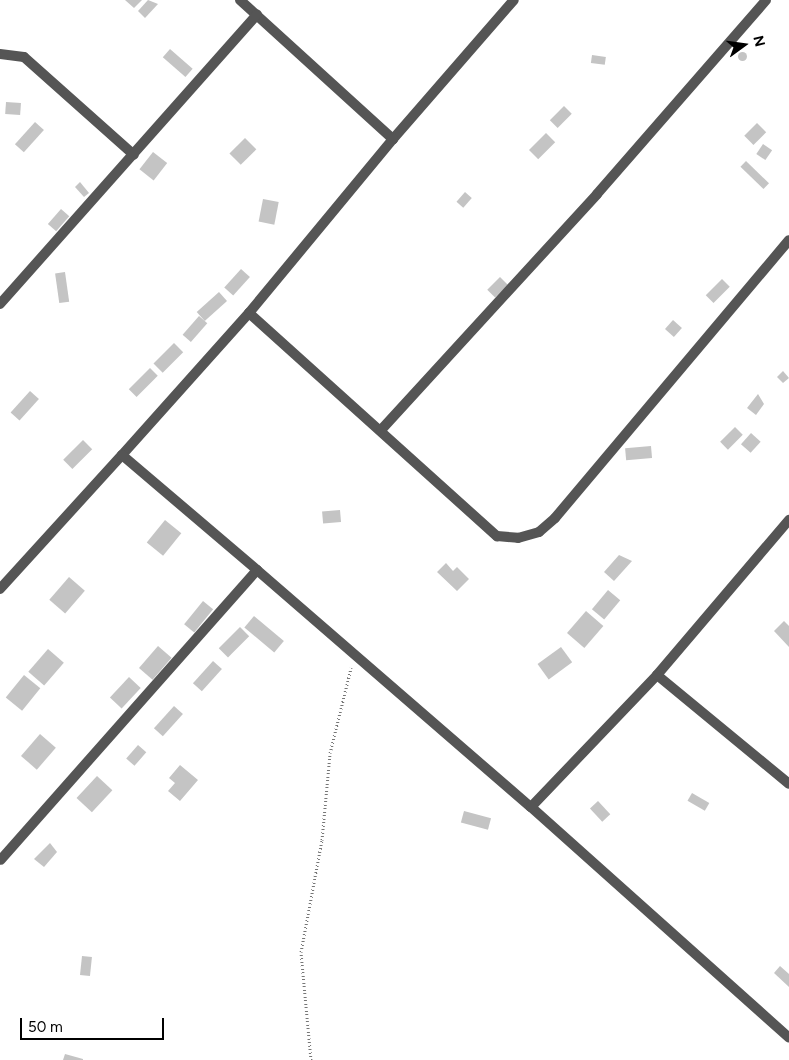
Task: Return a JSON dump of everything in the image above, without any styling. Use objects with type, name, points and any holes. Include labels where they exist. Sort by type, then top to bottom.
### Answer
[{"type":"street","points":[[240,0],[393,139]]},
{"type":"street","points":[[0,589],[249,313],[393,139],[514,0]]},
{"type":"street","points":[[381,430],[597,194],[766,0]]},
{"type":"street","points":[[0,304],[257,15]]},
{"type":"street","points":[[0,54],[24,56],[134,154]]},
{"type":"street","points":[[249,313],[497,536],[518,538],[539,532],[556,518],[789,240]]},
{"type":"street","points":[[122,455],[531,808],[789,1038]]},
{"type":"street","points":[[531,808],[657,675],[789,520]]},
{"type":"street","points":[[0,860],[257,570]]},
{"type":"street","points":[[657,675],[789,784]]},
{"type":"path","points":[[312,1060],[301,952],[322,840],[330,753],[355,656]]},
{"type":"building","points":[[125,0],[142,0],[134,8]]},
{"type":"building","points":[[148,0],[158,4],[145,18],[138,11]]},
{"type":"building","points":[[170,49],[193,69],[185,77],[163,57]]},
{"type":"building","points":[[742,51],[747,56],[742,61],[737,56]]},
{"type":"building","points":[[592,55],[606,57],[605,65],[591,63]]},
{"type":"building","points":[[6,102],[21,103],[20,115],[5,114]]},
{"type":"building","points":[[564,106],[572,114],[558,128],[550,120]]},
{"type":"building","points":[[35,122],[44,130],[24,152],[15,144]]},
{"type":"building","points":[[757,123],[766,132],[753,145],[744,136]]},
{"type":"building","points":[[546,133],[555,142],[538,159],[529,150]]},
{"type":"building","points":[[245,138],[256,149],[241,165],[229,154]]},
{"type":"building","points":[[763,144],[772,150],[765,160],[756,154]]},
{"type":"building","points":[[153,152],[167,163],[154,180],[139,169]]},
{"type":"building","points":[[746,161],[769,183],[763,189],[740,167]]},
{"type":"building","points":[[80,182],[89,193],[84,197],[75,187]]},
{"type":"building","points":[[465,192],[472,198],[463,208],[456,202]]},
{"type":"building","points":[[263,199],[279,202],[274,225],[259,222]]},
{"type":"building","points":[[61,209],[69,216],[56,231],[48,224]]},
{"type":"building","points":[[241,269],[250,277],[233,296],[224,288]]},
{"type":"building","points":[[65,272],[69,302],[59,303],[55,273]]},
{"type":"building","points":[[500,277],[508,285],[495,298],[487,290]]},
{"type":"building","points":[[722,279],[730,287],[714,303],[706,295]]},
{"type":"building","points":[[219,292],[227,301],[205,321],[197,312]]},
{"type":"building","points":[[199,316],[207,323],[191,342],[183,335]]},
{"type":"building","points":[[673,320],[682,328],[674,337],[665,329]]},
{"type":"building","points":[[174,343],[183,352],[163,373],[153,364]]},
{"type":"building","points":[[150,368],[158,376],[137,397],[129,389]]},
{"type":"building","points":[[783,371],[789,378],[783,383],[777,377]]},
{"type":"building","points":[[30,391],[39,399],[20,421],[11,413]]},
{"type":"building","points":[[758,394],[764,404],[756,415],[747,408]]},
{"type":"building","points":[[735,427],[743,435],[728,450],[720,442]]},
{"type":"building","points":[[751,433],[761,442],[751,453],[741,444]]},
{"type":"building","points":[[83,440],[92,449],[72,469],[63,460]]},
{"type":"building","points":[[651,446],[652,458],[626,460],[625,448]]},
{"type":"building","points":[[340,510],[341,522],[323,524],[322,512]]},
{"type":"building","points":[[165,520],[181,533],[163,556],[147,543]]},
{"type":"building","points":[[619,555],[632,561],[614,581],[604,572]]},
{"type":"building","points":[[446,563],[453,571],[457,567],[469,579],[457,591],[437,572]]},
{"type":"building","points":[[69,577],[85,591],[65,613],[49,600]]},
{"type":"building","points":[[608,590],[620,600],[604,619],[592,609]]},
{"type":"building","points":[[203,601],[213,609],[194,632],[184,624]]},
{"type":"building","points":[[586,611],[603,626],[584,648],[567,633]]},
{"type":"building","points":[[254,616],[284,641],[274,653],[244,627]]},
{"type":"building","points":[[784,621],[789,626],[789,647],[774,631]]},
{"type":"building","points":[[240,627],[249,636],[228,657],[219,648]]},
{"type":"building","points":[[158,646],[172,658],[153,680],[139,668]]},
{"type":"building","points":[[561,647],[572,662],[549,679],[538,664]]},
{"type":"building","points":[[48,649],[64,663],[44,685],[28,672]]},
{"type":"building","points":[[213,661],[222,669],[202,691],[193,683]]},
{"type":"building","points":[[24,675],[40,688],[22,711],[6,698]]},
{"type":"building","points":[[129,677],[141,688],[122,708],[110,697]]},
{"type":"building","points":[[174,706],[183,714],[163,736],[154,728]]},
{"type":"building","points":[[40,734],[56,748],[37,770],[21,756]]},
{"type":"building","points":[[138,745],[146,752],[134,766],[126,759]]},
{"type":"building","points":[[180,765],[198,780],[180,801],[168,791],[175,783],[169,778]]},
{"type":"building","points":[[97,776],[112,790],[92,812],[77,798]]},
{"type":"building","points":[[692,793],[709,803],[705,811],[688,801]]},
{"type":"building","points":[[598,801],[610,814],[602,822],[590,809]]},
{"type":"building","points":[[464,811],[491,818],[488,830],[461,823]]},
{"type":"building","points":[[50,843],[57,852],[44,867],[34,859]]},
{"type":"building","points":[[82,956],[92,957],[90,976],[80,975]]},
{"type":"building","points":[[780,966],[789,974],[789,987],[774,973]]},
{"type":"building","points":[[65,1054],[83,1059],[83,1060],[63,1060]]}]
